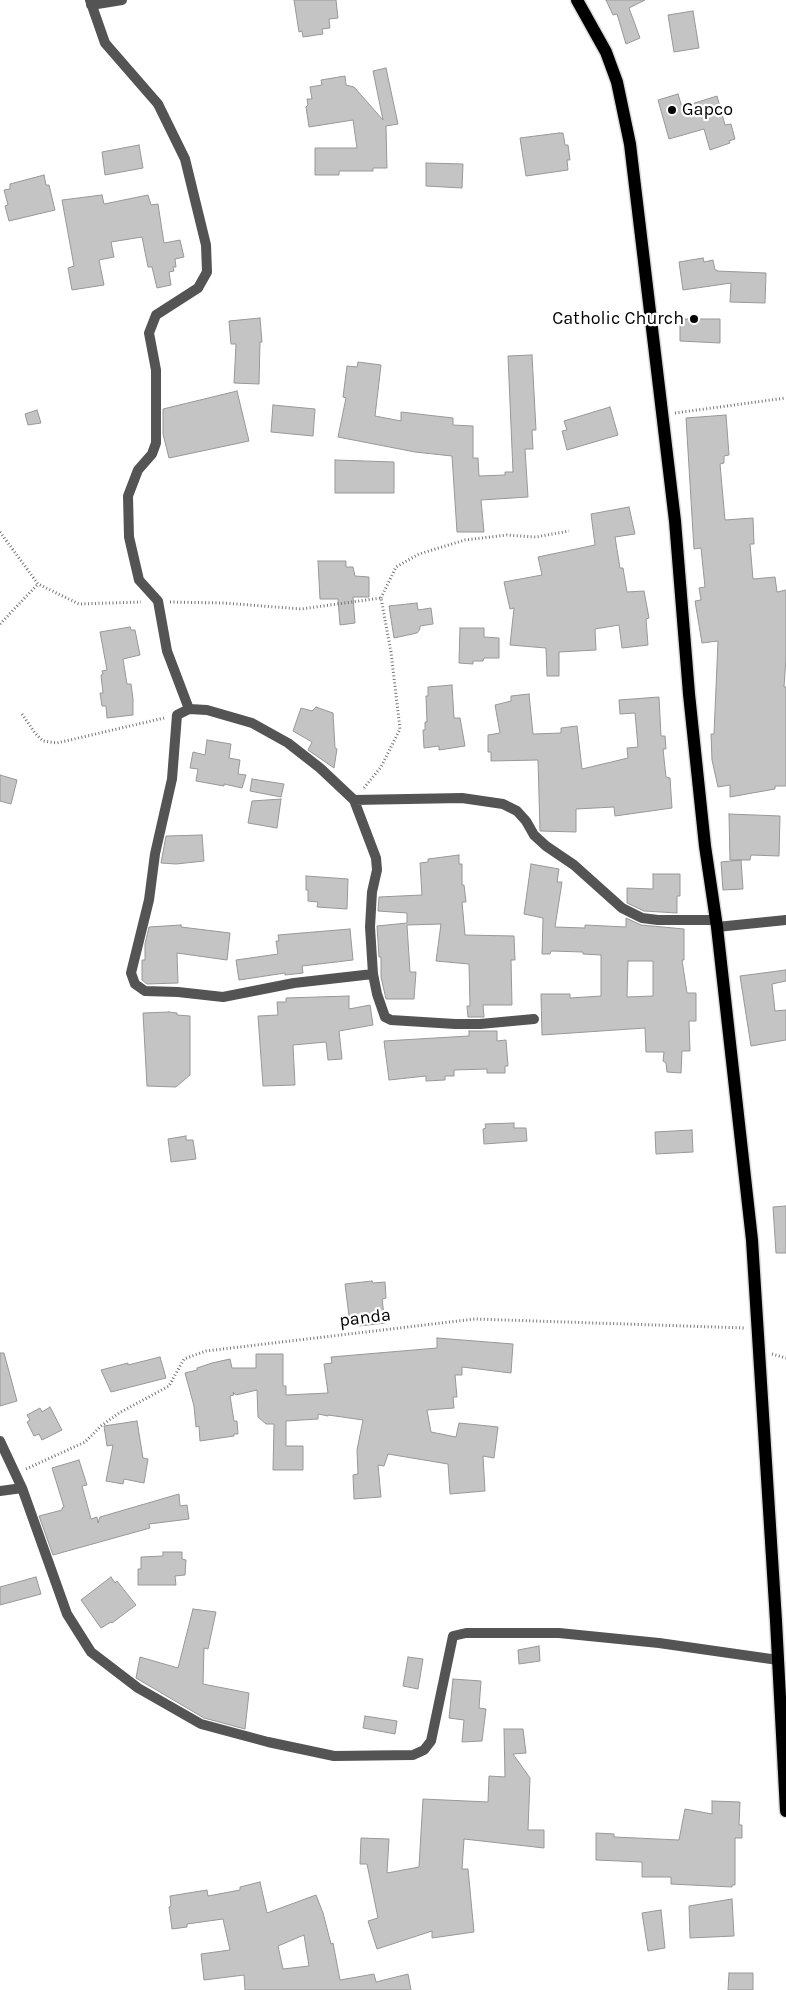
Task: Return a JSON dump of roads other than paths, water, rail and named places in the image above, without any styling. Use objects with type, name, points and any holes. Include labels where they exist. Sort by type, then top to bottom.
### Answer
[{"type":"main road","points":[[577,0],[606,52],[617,82],[630,144],[675,521],[690,703],[705,846],[716,924],[752,1240],[786,1811]]},
{"type":"street","points":[[122,0],[90,2],[105,43],[158,104],[185,159],[206,245],[208,272],[198,288],[156,315],[149,333],[156,370],[156,443],[152,454],[138,470],[128,496],[129,537],[139,580],[158,601],[167,651],[189,709]]},
{"type":"street","points":[[374,974],[294,983],[223,997],[178,992],[145,991],[135,984],[131,973],[149,900],[155,854],[172,779],[177,715],[189,709],[207,710],[252,723],[288,742],[320,768],[354,800],[376,858],[370,927],[374,974],[381,1008],[385,1017],[391,1020],[480,1024],[534,1019]]},
{"type":"street","points":[[354,800],[462,798],[503,804],[517,812],[526,821],[534,835],[546,846],[574,865],[622,908],[642,918],[716,924],[786,920]]},
{"type":"street","points":[[0,1441],[22,1488],[68,1614],[91,1652],[138,1688],[201,1724],[268,1742],[334,1756],[414,1755],[424,1750],[431,1741],[453,1636],[466,1633],[558,1633],[659,1643],[778,1660]]},
{"type":"street","points":[[0,1491],[22,1488]]},
{"type":"place","name":"Gapco","points":[[672,110]]},
{"type":"place","name":"Catholic Church","points":[[694,319]]}]
